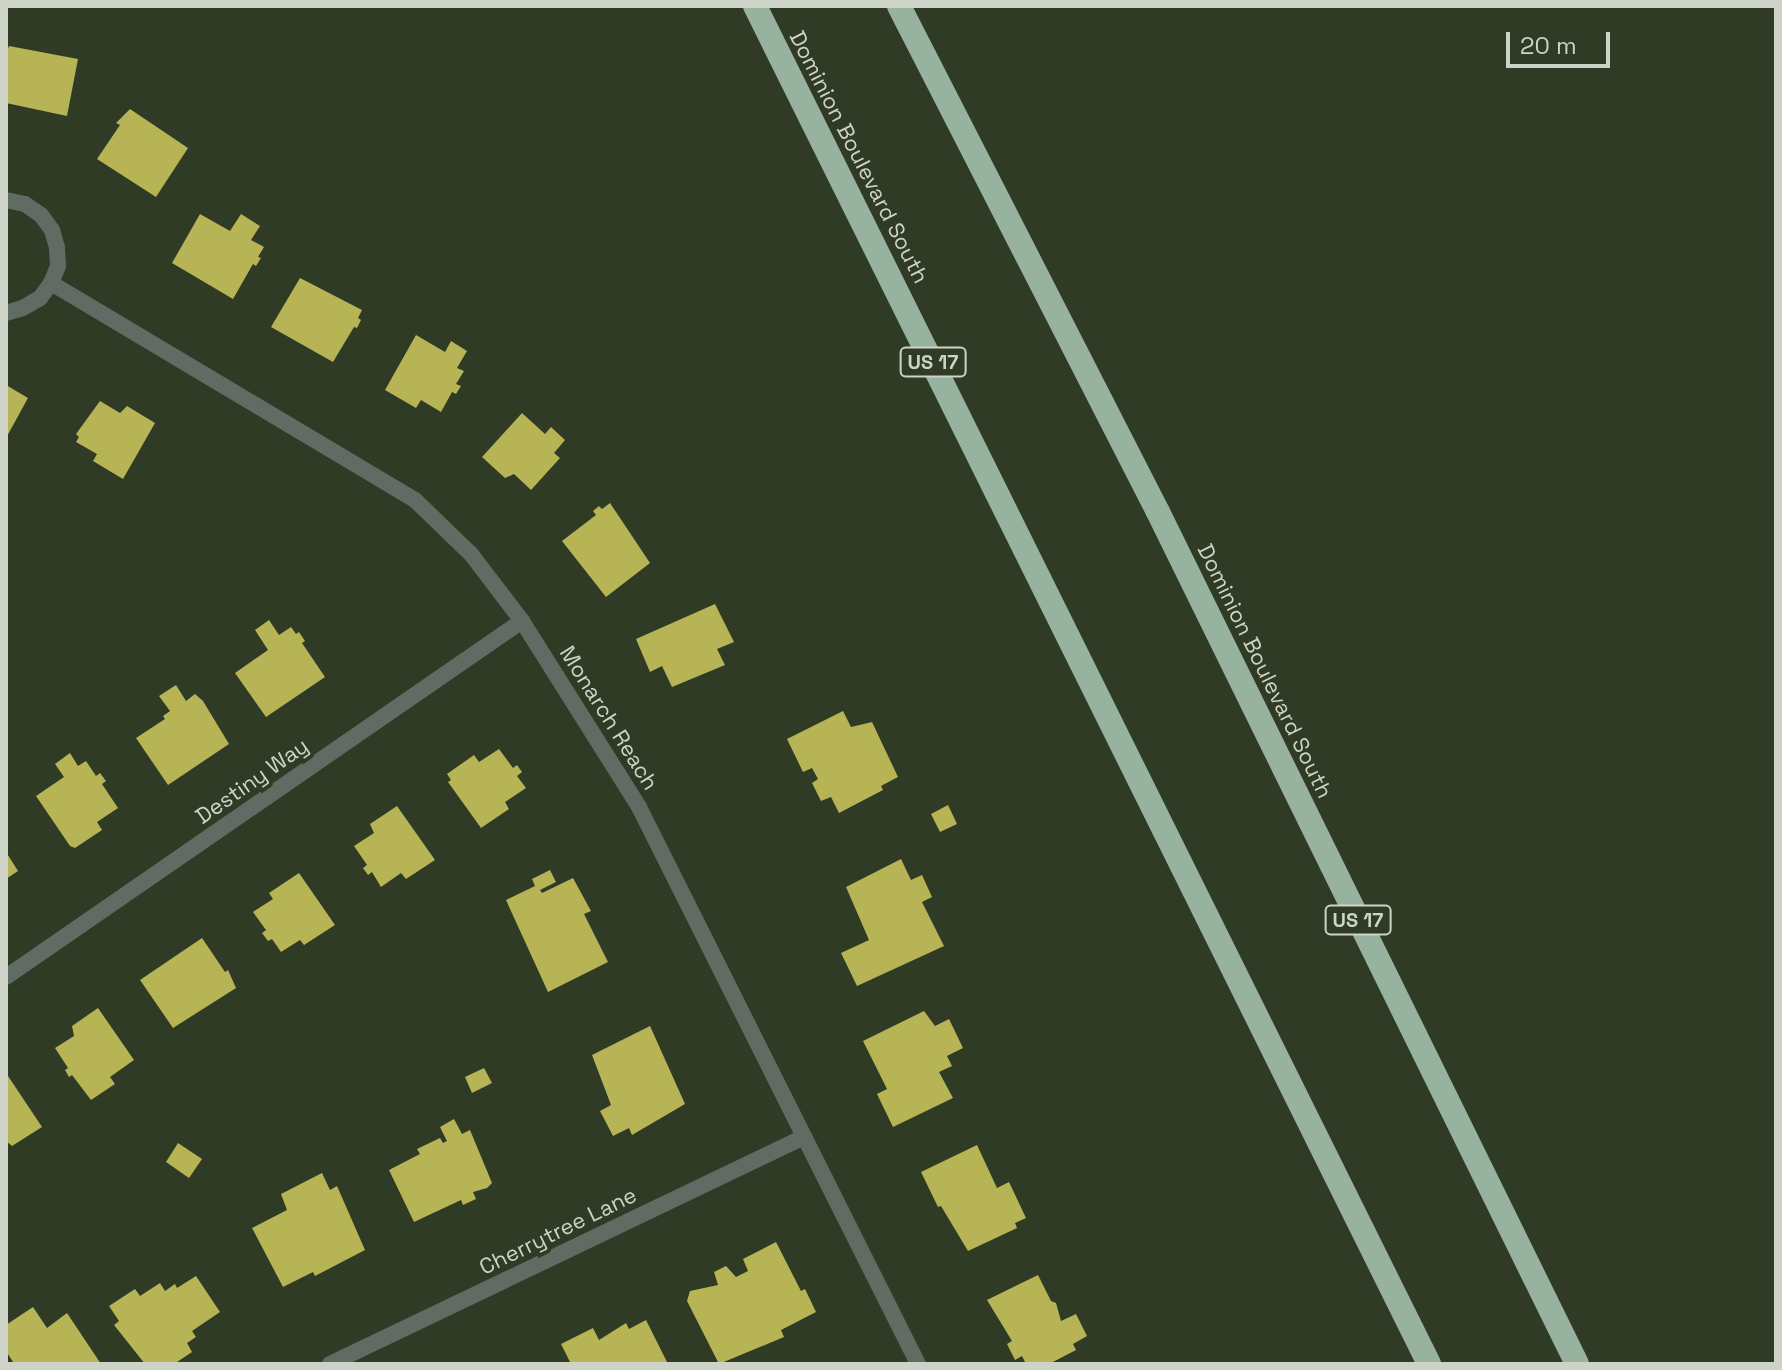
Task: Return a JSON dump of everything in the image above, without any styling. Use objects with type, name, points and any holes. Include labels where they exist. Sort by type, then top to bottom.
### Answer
[{"type":"highway","name":"Dominion Boulevard South","points":[[755,6],[1110,717],[1427,1364]]},
{"type":"highway","name":"Dominion Boulevard South","points":[[899,6],[1158,512],[1577,1364]]},
{"type":"street","points":[[6,200],[25,204],[41,215],[52,230],[58,266],[40,298],[6,313]]},
{"type":"street","name":"Monarch Reach","points":[[51,283],[415,500],[471,554],[522,621],[639,807],[918,1364]]},
{"type":"street","name":"Destiny Way","points":[[6,977],[522,621]]},
{"type":"street","name":"Cherrytree Lane","points":[[330,1364],[804,1137]]},
{"type":"building","points":[[9,46],[78,59],[67,116],[6,103],[6,54]]},
{"type":"building","points":[[130,109],[188,148],[156,197],[97,159],[120,125],[116,123]]},
{"type":"building","points":[[200,214],[230,231],[241,214],[260,226],[251,240],[264,247],[258,257],[261,258],[256,266],[253,264],[233,299],[172,263]]},
{"type":"building","points":[[300,278],[362,310],[357,328],[354,327],[333,362],[271,327]]},
{"type":"building","points":[[416,335],[445,352],[451,341],[467,351],[457,368],[464,371],[456,384],[461,386],[456,394],[452,392],[441,412],[421,400],[416,408],[385,390]]},
{"type":"building","points":[[6,385],[28,398],[6,438]]},
{"type":"building","points":[[100,401],[120,413],[127,406],[155,423],[123,479],[93,461],[97,454],[76,442],[79,437],[76,434]]},
{"type":"building","points":[[522,413],[545,434],[551,427],[565,440],[554,453],[560,458],[531,490],[514,474],[505,478],[482,457]]},
{"type":"building","points":[[610,503],[650,563],[606,597],[562,541],[596,515],[593,511],[599,506],[602,509]]},
{"type":"building","points":[[715,604],[734,642],[717,649],[725,665],[672,687],[662,666],[650,672],[636,639]]},
{"type":"building","points":[[269,620],[279,635],[291,627],[296,634],[299,632],[305,641],[302,643],[325,677],[266,717],[235,673],[268,650],[255,630]]},
{"type":"building","points":[[176,685],[186,701],[195,694],[203,701],[229,744],[168,785],[136,738],[165,719],[163,716],[170,711],[159,696]]},
{"type":"building","points":[[843,711],[851,727],[872,722],[898,777],[881,786],[883,790],[839,813],[831,797],[821,801],[812,783],[818,779],[812,768],[803,772],[787,739]]},
{"type":"building","points":[[499,749],[513,768],[517,765],[522,772],[517,776],[526,788],[505,802],[509,809],[481,828],[448,782],[451,780],[447,774],[474,755],[479,762]]},
{"type":"building","points":[[70,753],[78,766],[86,761],[96,776],[100,773],[106,781],[102,784],[118,808],[97,822],[102,830],[75,848],[70,846],[36,796],[64,777],[55,764]]},
{"type":"building","points":[[948,805],[957,824],[940,832],[931,814]]},
{"type":"building","points":[[397,806],[435,860],[406,879],[401,873],[381,887],[372,872],[368,875],[363,868],[367,865],[354,846],[374,833],[370,824]]},
{"type":"building","points":[[6,852],[18,871],[6,879]]},
{"type":"building","points":[[901,859],[911,880],[922,875],[932,897],[922,902],[944,946],[857,986],[841,953],[869,940],[846,887]]},
{"type":"building","points":[[550,870],[556,882],[540,890],[542,893],[573,878],[591,911],[584,914],[608,962],[548,992],[506,900],[535,886],[532,879]]},
{"type":"building","points":[[299,873],[335,925],[304,945],[300,940],[281,952],[272,939],[268,941],[262,933],[266,930],[253,912],[273,899],[269,893]]},
{"type":"building","points":[[202,938],[225,972],[228,970],[236,988],[173,1028],[140,980]]},
{"type":"building","points":[[98,1008],[134,1060],[110,1077],[115,1084],[91,1100],[72,1075],[69,1077],[65,1070],[68,1068],[55,1048],[74,1036],[72,1026]]},
{"type":"building","points":[[924,1011],[935,1026],[949,1019],[963,1048],[947,1056],[952,1066],[939,1072],[953,1098],[893,1127],[877,1094],[887,1089],[863,1041]]},
{"type":"building","points":[[650,1026],[685,1104],[632,1135],[629,1128],[613,1136],[600,1111],[611,1105],[592,1055]]},
{"type":"building","points":[[484,1068],[492,1083],[472,1093],[465,1077]]},
{"type":"building","points":[[6,1073],[42,1127],[12,1146],[6,1141]]},
{"type":"building","points":[[454,1119],[462,1134],[470,1130],[492,1183],[473,1192],[476,1199],[463,1205],[461,1200],[414,1222],[389,1170],[420,1154],[417,1149],[440,1138],[443,1143],[447,1141],[440,1127]]},
{"type":"building","points":[[178,1143],[202,1159],[189,1178],[166,1162]]},
{"type":"building","points":[[977,1145],[997,1188],[1009,1182],[1026,1218],[1015,1223],[1017,1228],[968,1251],[941,1206],[938,1207],[921,1172]]},
{"type":"building","points":[[322,1173],[330,1190],[337,1186],[365,1250],[315,1276],[313,1272],[283,1287],[252,1228],[287,1210],[281,1194]]},
{"type":"building","points":[[776,1242],[801,1291],[805,1289],[816,1312],[781,1330],[784,1337],[719,1364],[687,1301],[690,1291],[718,1285],[714,1272],[726,1266],[736,1277],[748,1271],[743,1259]]},
{"type":"building","points":[[1038,1275],[1051,1301],[1056,1303],[1061,1321],[1076,1314],[1087,1336],[1073,1344],[1076,1350],[1049,1364],[1026,1364],[1022,1356],[1015,1360],[1007,1344],[1012,1341],[987,1300]]},
{"type":"building","points":[[196,1276],[220,1312],[192,1331],[196,1337],[187,1343],[192,1352],[174,1364],[145,1364],[114,1325],[119,1321],[109,1306],[135,1289],[140,1296],[160,1283],[165,1291],[175,1284],[177,1288]]},
{"type":"building","points":[[33,1307],[47,1328],[67,1313],[101,1364],[10,1364],[13,1362],[6,1351],[6,1325]]},
{"type":"building","points":[[646,1320],[668,1364],[571,1364],[561,1344],[593,1328],[599,1340],[626,1323],[629,1329]]}]
